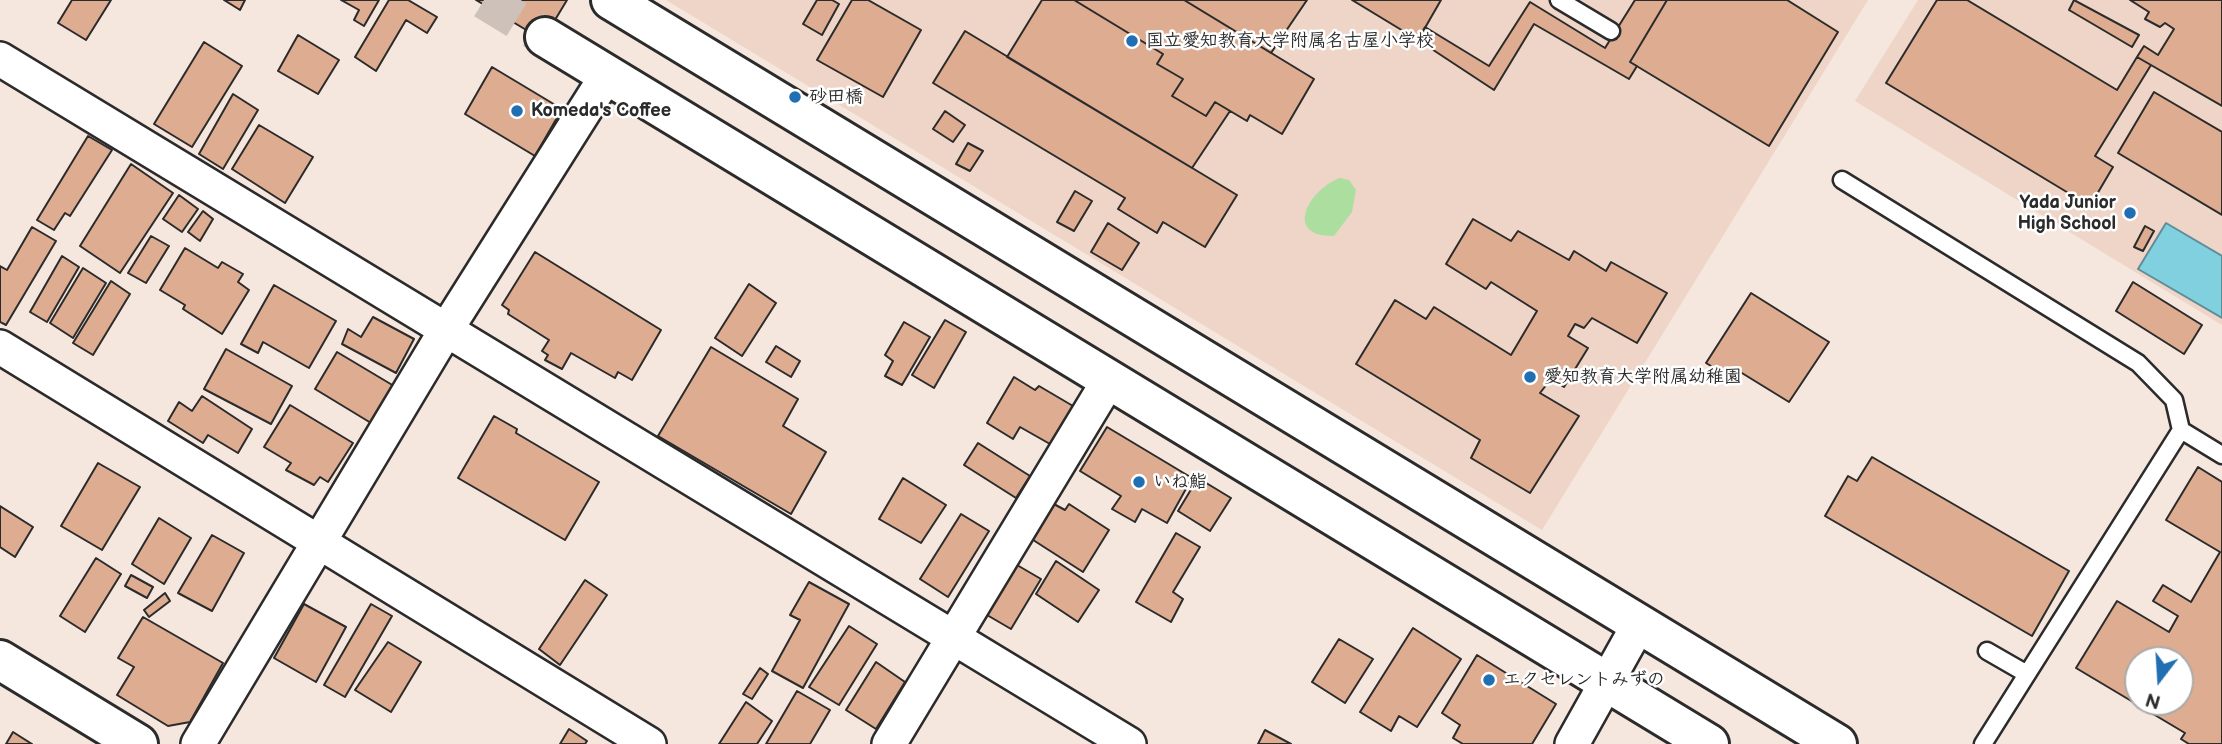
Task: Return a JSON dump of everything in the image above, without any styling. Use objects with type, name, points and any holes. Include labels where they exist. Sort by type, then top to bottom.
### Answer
[{"type":"street","points":[[611,0],[1838,744]]},
{"type":"street","points":[[545,37],[1709,744]]},
{"type":"street","points":[[0,59],[1129,744]]},
{"type":"street","points":[[198,744],[321,543],[446,330],[607,75]]},
{"type":"street","points":[[0,347],[649,744]]},
{"type":"street","points":[[889,744],[1109,380]]},
{"type":"street","points":[[1572,744],[1639,624]]},
{"type":"street","points":[[0,660],[138,744]]},
{"type":"lane","points":[[1559,0],[1611,31]]},
{"type":"lane","points":[[1842,180],[2138,363],[2174,400],[2181,430],[1983,744]]},
{"type":"lane","points":[[2181,430],[2222,455]]},
{"type":"lane","points":[[1987,651],[2027,674]]},
{"type":"shaded area","name":"国立愛知教育大学附属名古屋小学校","points":[[666,0],[1868,0],[1542,530]]},
{"type":"shaded area","name":"Yada Junior High School","points":[[1918,0],[2222,0],[2222,325],[1855,101]]},
{"type":"green space","points":[[1340,178],[1349,180],[1356,190],[1352,212],[1334,236],[1318,234],[1309,229],[1305,221],[1306,211],[1319,192]]},
{"type":"water","points":[[2166,223],[2222,256],[2222,318],[2138,269]]},
{"type":"building","points":[[72,0],[111,0],[86,40],[58,23]]},
{"type":"building","points":[[224,0],[245,0],[240,10]]},
{"type":"building","points":[[341,0],[379,0],[364,26],[354,20],[359,10]]},
{"type":"building","points":[[389,0],[408,0],[437,17],[427,33],[406,20],[376,71],[355,57]]},
{"type":"building","points":[[476,0],[567,0],[543,40]]},
{"type":"building","points":[[817,0],[832,0],[839,4],[822,35],[803,24]]},
{"type":"building","points":[[852,0],[868,0],[921,30],[883,97],[817,60]]},
{"type":"building","points":[[1042,0],[1074,0],[1163,54],[1157,64],[1183,79],[1172,96],[1206,116],[1215,102],[1230,111],[1192,168],[1007,57]]},
{"type":"building","points":[[1074,0],[1184,0],[1314,79],[1282,134],[1250,115],[1247,121],[1215,102],[1206,116],[1172,96],[1183,79],[1157,64],[1163,54]]},
{"type":"building","points":[[1184,0],[1307,0],[1271,53]]},
{"type":"building","points":[[1352,0],[1441,0],[1418,40]]},
{"type":"building","points":[[1635,0],[1667,0],[1630,62],[1637,66],[1629,79],[1534,24],[1494,90],[1418,40],[1425,27],[1489,66],[1530,2],[1605,48]]},
{"type":"building","points":[[1667,0],[1787,0],[1838,32],[1769,146],[1630,62]]},
{"type":"building","points":[[1937,0],[1967,0],[2117,90],[2137,57],[2151,65],[2095,156],[2113,167],[2090,206],[1886,83]]},
{"type":"building","points":[[2074,0],[2139,35],[2132,47],[2069,10]]},
{"type":"building","points":[[2130,0],[2222,0],[2222,106],[2137,57],[2144,46],[2158,55],[2174,29],[2165,23],[2160,27],[2145,19],[2149,12]]},
{"type":"building","points":[[965,31],[1237,195],[1205,247],[1163,222],[1157,233],[1118,209],[1125,198],[933,83]]},
{"type":"building","points":[[298,35],[339,60],[318,94],[278,71]]},
{"type":"building","points":[[204,42],[242,66],[192,147],[154,124]]},
{"type":"building","points":[[492,67],[562,109],[535,156],[465,114]]},
{"type":"building","points":[[2154,92],[2222,132],[2222,215],[2118,153]]},
{"type":"building","points":[[233,94],[258,110],[223,169],[199,154]]},
{"type":"building","points":[[945,111],[965,125],[953,142],[933,129]]},
{"type":"building","points":[[259,125],[313,157],[285,203],[232,169]]},
{"type":"building","points":[[88,136],[112,150],[70,216],[65,213],[54,230],[37,220]]},
{"type":"building","points":[[968,143],[983,151],[970,171],[956,164]]},
{"type":"building","points":[[131,164],[173,193],[120,273],[80,246]]},
{"type":"building","points":[[1075,191],[1092,201],[1074,231],[1057,222]]},
{"type":"building","points":[[179,195],[198,209],[182,232],[163,219]]},
{"type":"building","points":[[203,211],[213,219],[200,241],[188,232]]},
{"type":"building","points":[[1473,219],[1511,241],[1518,231],[1569,260],[1574,251],[1606,271],[1611,262],[1667,293],[1637,343],[1592,318],[1584,328],[1575,324],[1568,336],[1588,348],[1564,387],[1551,379],[1540,393],[1579,416],[1530,493],[1471,458],[1480,440],[1356,364],[1395,300],[1426,319],[1434,307],[1511,355],[1537,311],[1491,282],[1486,289],[1446,264]]},
{"type":"building","points":[[1108,223],[1139,243],[1122,270],[1091,252]]},
{"type":"building","points":[[2145,226],[2154,231],[2143,251],[2134,247]]},
{"type":"building","points":[[32,227],[56,241],[6,325],[0,322],[0,266],[7,270]]},
{"type":"building","points":[[151,236],[169,246],[146,283],[128,273]]},
{"type":"building","points":[[185,248],[218,268],[222,262],[243,274],[238,282],[249,290],[222,334],[183,309],[185,305],[160,290]]},
{"type":"building","points":[[535,252],[661,330],[632,380],[618,372],[615,378],[571,353],[562,369],[545,360],[548,355],[542,351],[549,340],[508,314],[509,310],[502,305]]},
{"type":"building","points":[[62,256],[79,267],[47,322],[30,312]]},
{"type":"building","points":[[83,268],[106,283],[73,338],[50,323]]},
{"type":"building","points":[[111,281],[130,294],[93,355],[73,343]]},
{"type":"building","points":[[2133,282],[2202,325],[2184,354],[2116,311]]},
{"type":"building","points":[[749,284],[776,303],[742,356],[715,338]]},
{"type":"building","points":[[274,285],[336,321],[309,368],[263,342],[258,353],[241,344]]},
{"type":"building","points":[[1751,293],[1829,342],[1789,402],[1737,370],[1731,378],[1706,363]]},
{"type":"building","points":[[373,317],[414,339],[396,373],[342,344],[348,329],[361,337]]},
{"type":"building","points":[[945,320],[966,332],[934,388],[912,375]]},
{"type":"building","points":[[904,322],[930,337],[902,385],[885,376],[893,361],[885,355]]},
{"type":"building","points":[[776,346],[800,361],[791,377],[766,362]]},
{"type":"building","points":[[711,347],[798,399],[783,426],[826,452],[791,514],[658,436]]},
{"type":"building","points":[[226,349],[292,386],[271,424],[204,389]]},
{"type":"building","points":[[337,352],[394,386],[371,423],[315,389]]},
{"type":"building","points":[[1014,377],[1035,390],[1039,386],[1073,406],[1050,444],[1020,427],[1013,439],[987,423]]},
{"type":"building","points":[[202,396],[252,429],[238,453],[208,435],[203,443],[168,421],[179,402],[192,411]]},
{"type":"building","points":[[290,405],[353,443],[328,482],[320,477],[314,485],[286,470],[291,463],[264,447]]},
{"type":"building","points":[[494,416],[517,429],[516,433],[599,482],[565,540],[458,478]]},
{"type":"building","points":[[1107,427],[1192,478],[1167,523],[1142,509],[1135,522],[1112,509],[1121,496],[1080,471]]},
{"type":"building","points":[[978,443],[1030,476],[1016,498],[964,465]]},
{"type":"building","points":[[1872,457],[2069,571],[2032,636],[1825,516],[1848,476],[1857,481]]},
{"type":"building","points":[[98,463],[140,487],[102,550],[61,526]]},
{"type":"building","points":[[2198,467],[2222,482],[2222,744],[2189,744],[2181,739],[2185,733],[2156,716],[2194,716],[2194,646],[2124,646],[2124,697],[2076,668],[2117,601],[2169,632],[2178,616],[2153,601],[2163,585],[2191,602],[2220,552],[2166,520]]},
{"type":"building","points":[[903,478],[946,505],[921,543],[879,519]]},
{"type":"building","points":[[1198,478],[1231,498],[1210,531],[1178,511]]},
{"type":"building","points":[[1052,503],[1065,510],[1069,504],[1109,530],[1083,572],[1030,538]]},
{"type":"building","points":[[0,506],[33,527],[15,557],[0,547]]},
{"type":"building","points":[[961,514],[989,531],[948,597],[920,579]]},
{"type":"building","points":[[159,518],[191,538],[164,584],[132,564]]},
{"type":"building","points":[[1176,533],[1200,547],[1173,592],[1183,599],[1171,622],[1136,602]]},
{"type":"building","points":[[212,535],[244,553],[212,611],[178,593]]},
{"type":"building","points":[[96,558],[121,574],[85,632],[60,616]]},
{"type":"building","points":[[1056,561],[1099,590],[1078,622],[1036,594]]},
{"type":"building","points":[[1017,565],[1041,579],[1011,629],[987,615]]},
{"type":"building","points":[[131,575],[153,587],[147,598],[125,586]]},
{"type":"building","points":[[585,580],[607,595],[560,665],[539,649]]},
{"type":"building","points":[[809,582],[849,604],[803,688],[772,671],[800,620],[790,615]]},
{"type":"building","points":[[165,593],[170,601],[149,617],[144,610]]},
{"type":"building","points":[[304,604],[346,627],[316,682],[274,658]]},
{"type":"building","points":[[371,604],[392,616],[345,697],[324,685]]},
{"type":"building","points":[[143,617],[223,663],[190,722],[168,726],[117,695],[134,667],[118,658]]},
{"type":"building","points":[[849,626],[877,644],[839,705],[809,687]]},
{"type":"building","points":[[1413,628],[1461,659],[1417,727],[1399,716],[1391,731],[1360,712]]},
{"type":"building","points":[[1339,639],[1373,659],[1345,703],[1312,682]]},
{"type":"building","points":[[388,642],[421,662],[391,712],[355,690]]},
{"type":"building","name":"エクセレントみずの","points":[[1477,655],[1556,704],[1532,744],[1463,744],[1453,738],[1460,725],[1442,713]]},
{"type":"building","points":[[876,662],[905,682],[876,729],[846,710]]},
{"type":"building","points":[[760,668],[768,674],[752,699],[743,694]]},
{"type":"building","points":[[797,691],[830,710],[810,744],[766,744]]},
{"type":"building","points":[[746,702],[772,721],[757,744],[719,744]]},
{"type":"building","points":[[569,729],[587,741],[585,744],[560,744]]},
{"type":"building","points":[[1265,730],[1291,744],[1258,744]]},
{"type":"building","points":[[13,732],[32,744],[6,744]]},
{"type":"tunnel","points":[[484,0],[545,37]]},
{"type":"place","name":"国立愛知教育大学附属名古屋小学校","points":[[1132,41]]},
{"type":"place","name":"砂田橋","points":[[795,97]]},
{"type":"place","name":"Komeda's Coffee","points":[[517,111]]},
{"type":"place","name":"Yada Junior High School","points":[[2130,213]]},
{"type":"place","name":"愛知教育大学附属幼稚園","points":[[1530,377]]},
{"type":"place","name":"いね鮨","points":[[1139,482]]},
{"type":"place","name":"エクセレントみずの","points":[[1489,680]]}]
